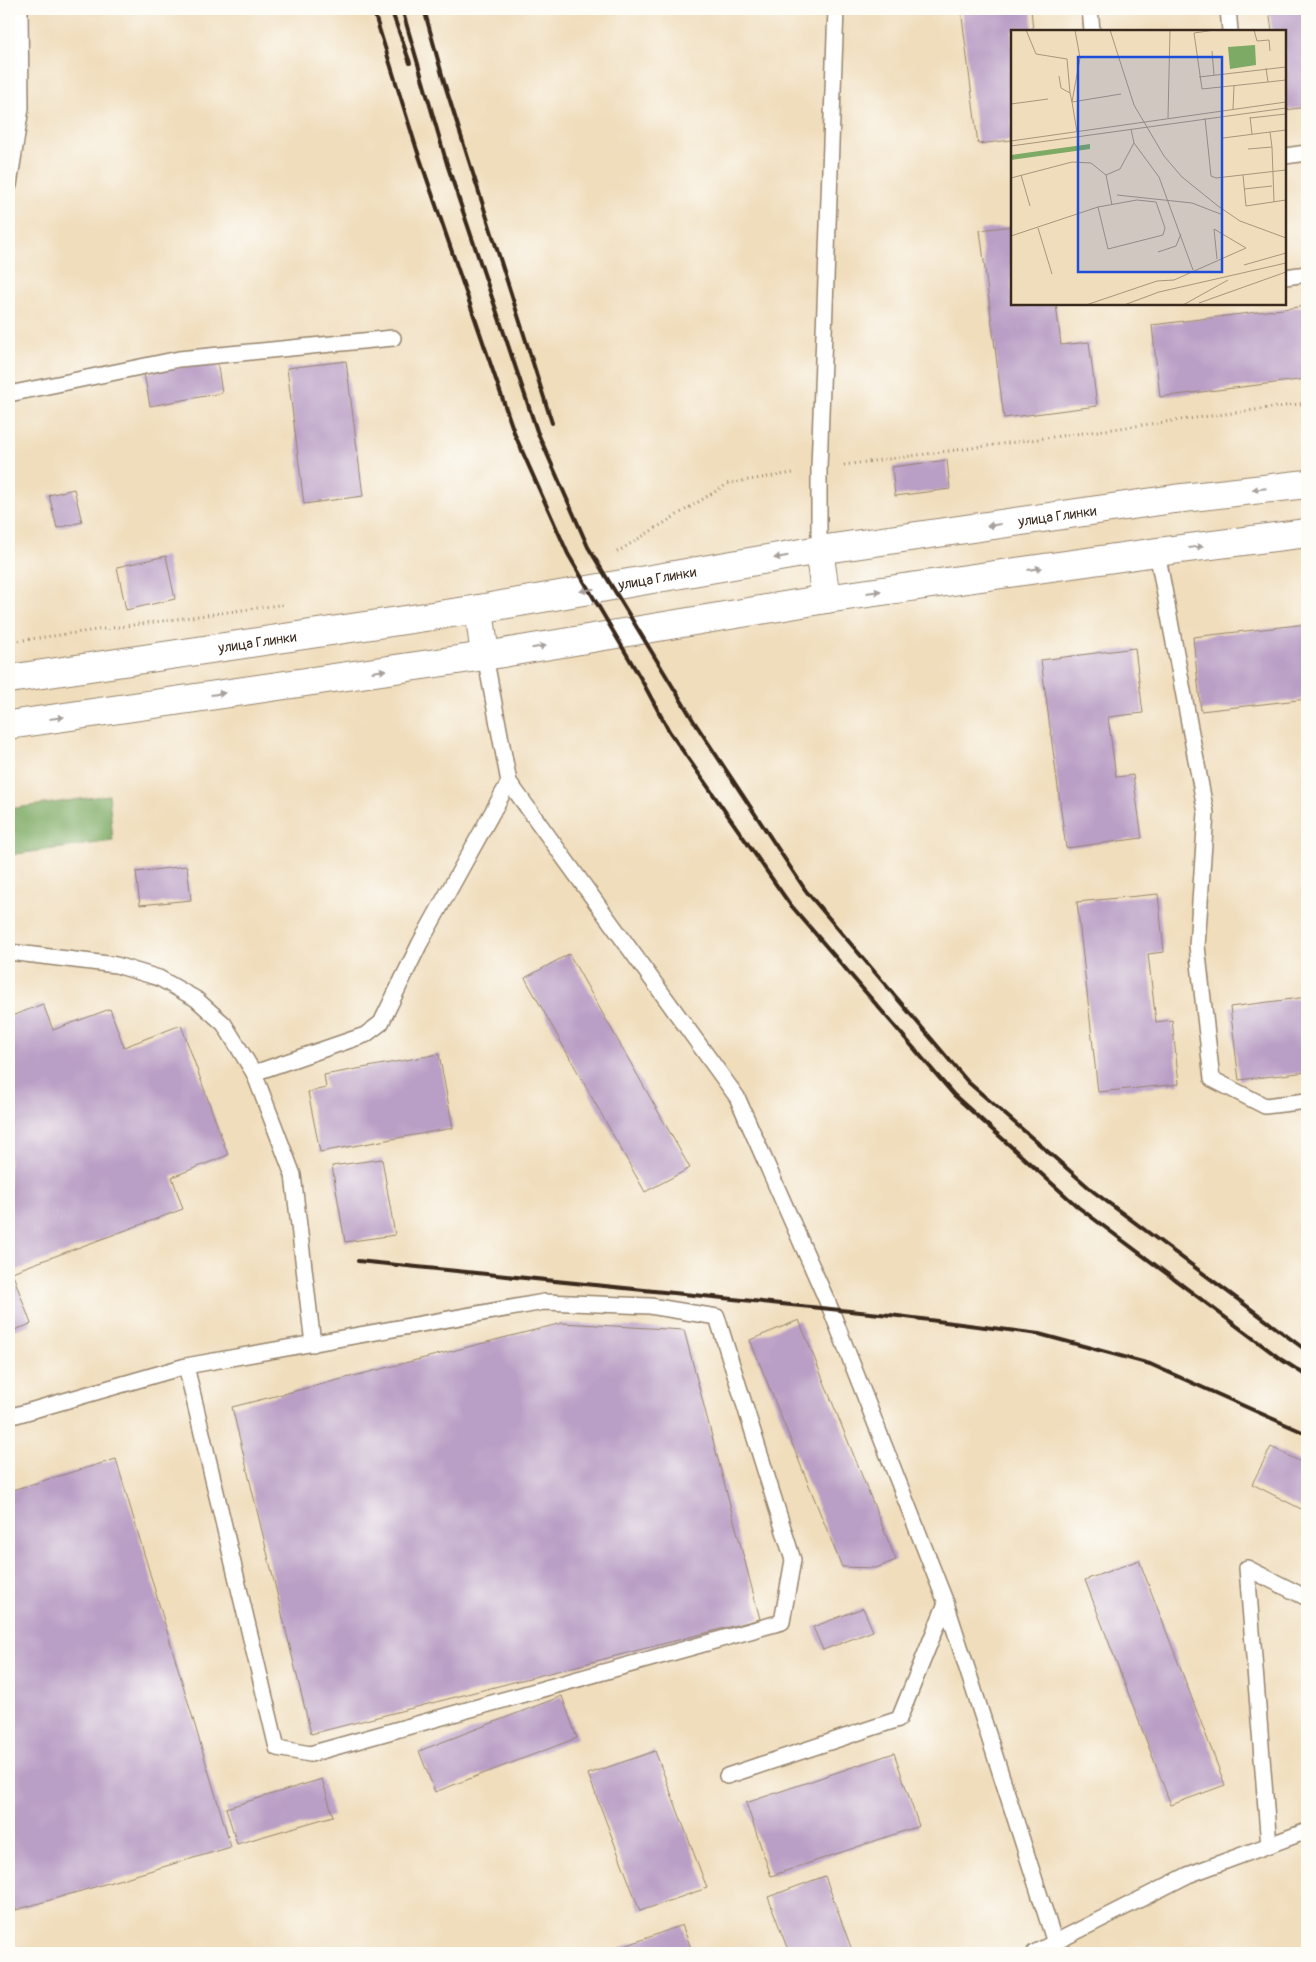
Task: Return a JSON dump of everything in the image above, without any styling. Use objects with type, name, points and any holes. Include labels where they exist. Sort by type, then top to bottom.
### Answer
[{"type":"highway","name":"улица Глинки","points":[[9,679],[479,609],[820,550],[1174,498],[1307,484]]},
{"type":"highway","points":[[9,725],[485,656],[826,599],[1157,552],[1307,533]]},
{"type":"highway","points":[[820,550],[826,599]]},
{"type":"highway","points":[[479,609],[485,656]]},
{"type":"lane","points":[[9,185],[21,108],[20,9]]},
{"type":"lane","points":[[820,550],[819,468],[836,9]]},
{"type":"lane","points":[[1090,9],[1092,30]]},
{"type":"lane","points":[[1228,9],[1230,30]]},
{"type":"lane","points":[[1286,156],[1307,153]]},
{"type":"lane","points":[[1286,276],[1307,274]]},
{"type":"lane","points":[[9,394],[179,359],[393,338]]},
{"type":"lane","points":[[1157,552],[1206,813],[1197,946],[1212,1079],[1265,1106],[1307,1101]]},
{"type":"lane","points":[[485,656],[509,782],[737,1097],[831,1310],[946,1603],[1055,1943]]},
{"type":"lane","points":[[254,1073],[365,1034],[381,1023],[420,944],[509,782]]},
{"type":"lane","points":[[9,952],[116,965],[159,978],[178,987],[196,999],[224,1024],[254,1073],[293,1175],[313,1344]]},
{"type":"lane","points":[[9,1417],[186,1366],[544,1302],[650,1306],[717,1317],[794,1560],[782,1622],[310,1754],[277,1748],[186,1366]]},
{"type":"lane","points":[[1269,1846],[1247,1568],[1307,1598]]},
{"type":"lane","points":[[728,1776],[899,1719],[946,1603]]},
{"type":"lane","points":[[1034,1953],[1188,1875],[1307,1831]]},
{"type":"path","points":[[615,553],[729,484],[819,468],[1307,402]]},
{"type":"path","points":[[9,642],[296,602]]},
{"type":"green space","points":[[109,795],[113,841],[9,855],[9,809]]},
{"type":"building","points":[[961,9],[1031,9],[1033,30],[1011,30],[1011,140],[978,144]]},
{"type":"building","points":[[1269,9],[1307,9],[1307,107],[1286,110],[1286,30],[1272,30]]},
{"type":"building","points":[[1011,226],[1011,305],[1056,305],[1061,345],[1089,342],[1097,406],[1004,418],[980,230]]},
{"type":"building","points":[[1307,306],[1307,379],[1160,397],[1152,325]]},
{"type":"building","points":[[217,361],[222,393],[150,406],[144,373]]},
{"type":"building","points":[[346,361],[363,496],[304,504],[287,368]]},
{"type":"building","points":[[947,460],[950,489],[895,496],[892,467]]},
{"type":"building","points":[[74,489],[82,522],[57,528],[49,495]]},
{"type":"building","points":[[166,556],[175,599],[126,610],[117,567]]},
{"type":"building","points":[[1307,624],[1307,699],[1201,711],[1193,637]]},
{"type":"building","points":[[1135,648],[1143,713],[1108,717],[1116,777],[1133,775],[1142,838],[1066,848],[1041,660]]},
{"type":"building","points":[[187,866],[191,900],[140,905],[136,872]]},
{"type":"building","points":[[1158,894],[1164,952],[1148,954],[1156,1022],[1172,1020],[1179,1084],[1098,1092],[1077,902]]},
{"type":"building","points":[[569,954],[690,1168],[645,1192],[525,978]]},
{"type":"building","points":[[1307,997],[1307,1072],[1239,1080],[1230,1007]]},
{"type":"building","points":[[43,1004],[53,1030],[110,1009],[124,1047],[181,1025],[228,1155],[172,1177],[183,1209],[12,1272],[31,1324],[9,1332],[9,1017]]},
{"type":"building","points":[[439,1054],[453,1128],[320,1152],[308,1092],[326,1088],[324,1075]]},
{"type":"building","points":[[382,1159],[395,1235],[345,1242],[332,1166]]},
{"type":"building","points":[[799,1320],[896,1560],[876,1568],[842,1567],[750,1340]]},
{"type":"building","points":[[562,1323],[684,1330],[760,1619],[311,1734],[232,1407]]},
{"type":"building","points":[[1271,1447],[1307,1465],[1307,1512],[1252,1484]]},
{"type":"building","points":[[116,1459],[231,1847],[9,1912],[9,1491]]},
{"type":"building","points":[[1139,1560],[1225,1785],[1171,1805],[1085,1580]]},
{"type":"building","points":[[863,1608],[873,1631],[823,1650],[813,1627]]},
{"type":"building","points":[[562,1696],[577,1738],[435,1792],[419,1751]]},
{"type":"building","points":[[655,1751],[707,1888],[640,1911],[588,1774]]},
{"type":"building","points":[[894,1753],[919,1826],[771,1876],[746,1803]]},
{"type":"building","points":[[322,1779],[333,1816],[237,1844],[226,1808]]},
{"type":"building","points":[[825,1876],[853,1953],[789,1953],[768,1897]]},
{"type":"building","points":[[682,1925],[693,1953],[606,1953]]},
{"type":"railway","points":[[373,9],[417,150],[515,435],[568,554],[669,731],[789,903],[954,1095],[1078,1207],[1282,1360],[1307,1376]]},
{"type":"railway","points":[[391,9],[410,63]]},
{"type":"railway","points":[[402,9],[447,164],[537,431],[588,547],[693,720],[806,891],[968,1082],[1094,1192],[1307,1351]]},
{"type":"railway","points":[[424,9],[444,82],[552,423]]},
{"type":"railway","points":[[358,1261],[890,1315],[1039,1334],[1150,1364],[1307,1434]]}]
